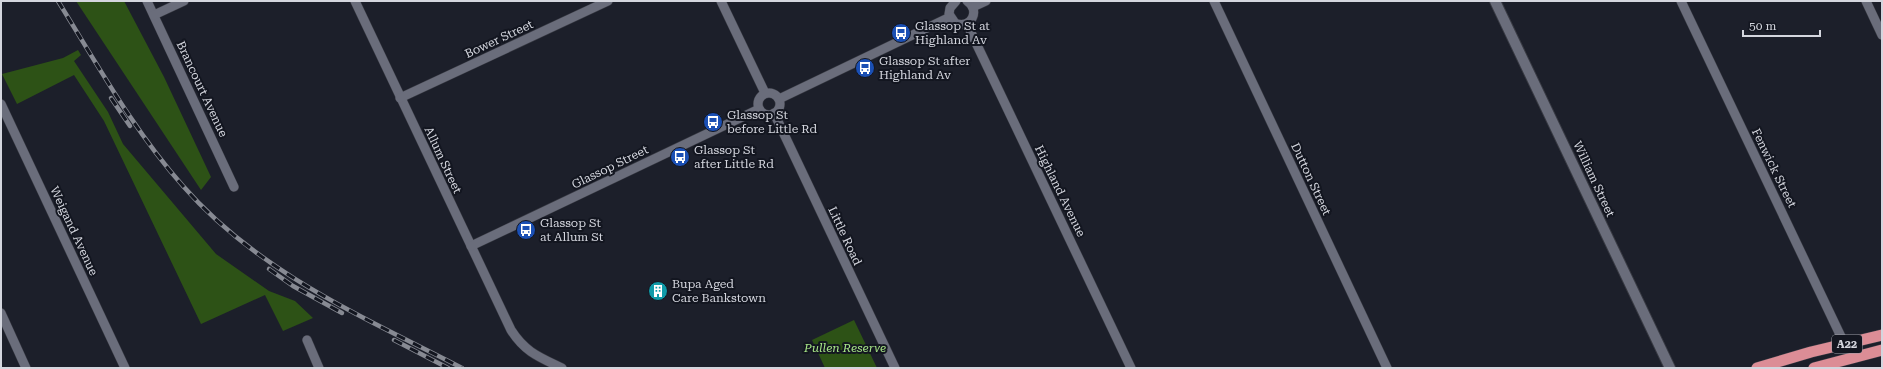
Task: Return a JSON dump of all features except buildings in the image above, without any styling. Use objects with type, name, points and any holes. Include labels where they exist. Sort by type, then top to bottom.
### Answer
[{"type":"highway","name":"A22","points":[[1757,368],[1811,352],[1882,335]]},
{"type":"highway","name":"A22","points":[[1814,368],[1882,350]]},
{"type":"street","name":"Brancourt Avenue","points":[[147,1],[234,187]]},
{"type":"street","points":[[154,15],[184,1]]},
{"type":"street","name":"Allum Street","points":[[354,1],[511,330],[518,341],[528,351],[562,368]]},
{"type":"street","name":"Bower Street","points":[[400,98],[608,1]]},
{"type":"street","points":[[720,1],[765,94]]},
{"type":"street","points":[[950,18],[950,8],[956,1]]},
{"type":"street","points":[[950,18],[959,25],[967,24],[973,19],[970,4],[986,1]]},
{"type":"street","name":"Dutton Street","points":[[1214,1],[1387,368]]},
{"type":"street","name":"William Street","points":[[1495,1],[1670,368]]},
{"type":"street","name":"Fenwick Street","points":[[1681,1],[1845,345]]},
{"type":"street","points":[[1866,1],[1882,35]]},
{"type":"street","points":[[780,99],[950,18]]},
{"type":"street","name":"Highland Avenue","points":[[967,24],[1131,368]]},
{"type":"street","points":[[771,92],[780,99],[780,106],[774,114],[767,115],[759,109],[760,98],[765,94],[771,92]]},
{"type":"street","name":"Weigand Avenue","points":[[1,104],[125,368]]},
{"type":"street","name":"Glassop Street","points":[[471,246],[759,109]]},
{"type":"street","name":"Little Road","points":[[774,114],[895,368]]},
{"type":"street","points":[[1,313],[26,368]]},
{"type":"street","points":[[307,340],[319,368]]},
{"type":"green space","points":[[76,1],[124,1],[164,77],[211,177],[201,190]]},
{"type":"green space","points":[[78,50],[81,55],[74,61],[108,112],[123,144],[216,254],[269,291],[295,301],[313,318],[283,331],[265,295],[201,324],[104,121],[74,75],[17,104],[2,74],[63,58]]},
{"type":"green space","name":"Pullen Reserve","points":[[854,320],[877,368],[825,368],[812,340]]},
{"type":"railway","points":[[58,1],[132,120],[148,143],[183,186],[212,216],[244,244],[278,268],[314,290],[350,311],[462,368]]},
{"type":"railway","points":[[111,98],[130,126]]},
{"type":"railway","points":[[269,269],[293,286],[342,313]]},
{"type":"railway","points":[[394,340],[448,368]]},
{"type":"place","name":"Glassop St at Highland Av","points":[[901,33]]},
{"type":"place","name":"Glassop St after Highland Av","points":[[865,68]]},
{"type":"place","name":"Glassop St before Little Rd","points":[[713,122]]},
{"type":"place","name":"Glassop St after Little Rd","points":[[680,157]]},
{"type":"place","name":"Glassop St at Allum St","points":[[526,230]]},
{"type":"place","name":"Bupa Aged Care Bankstown","points":[[658,291]]}]
